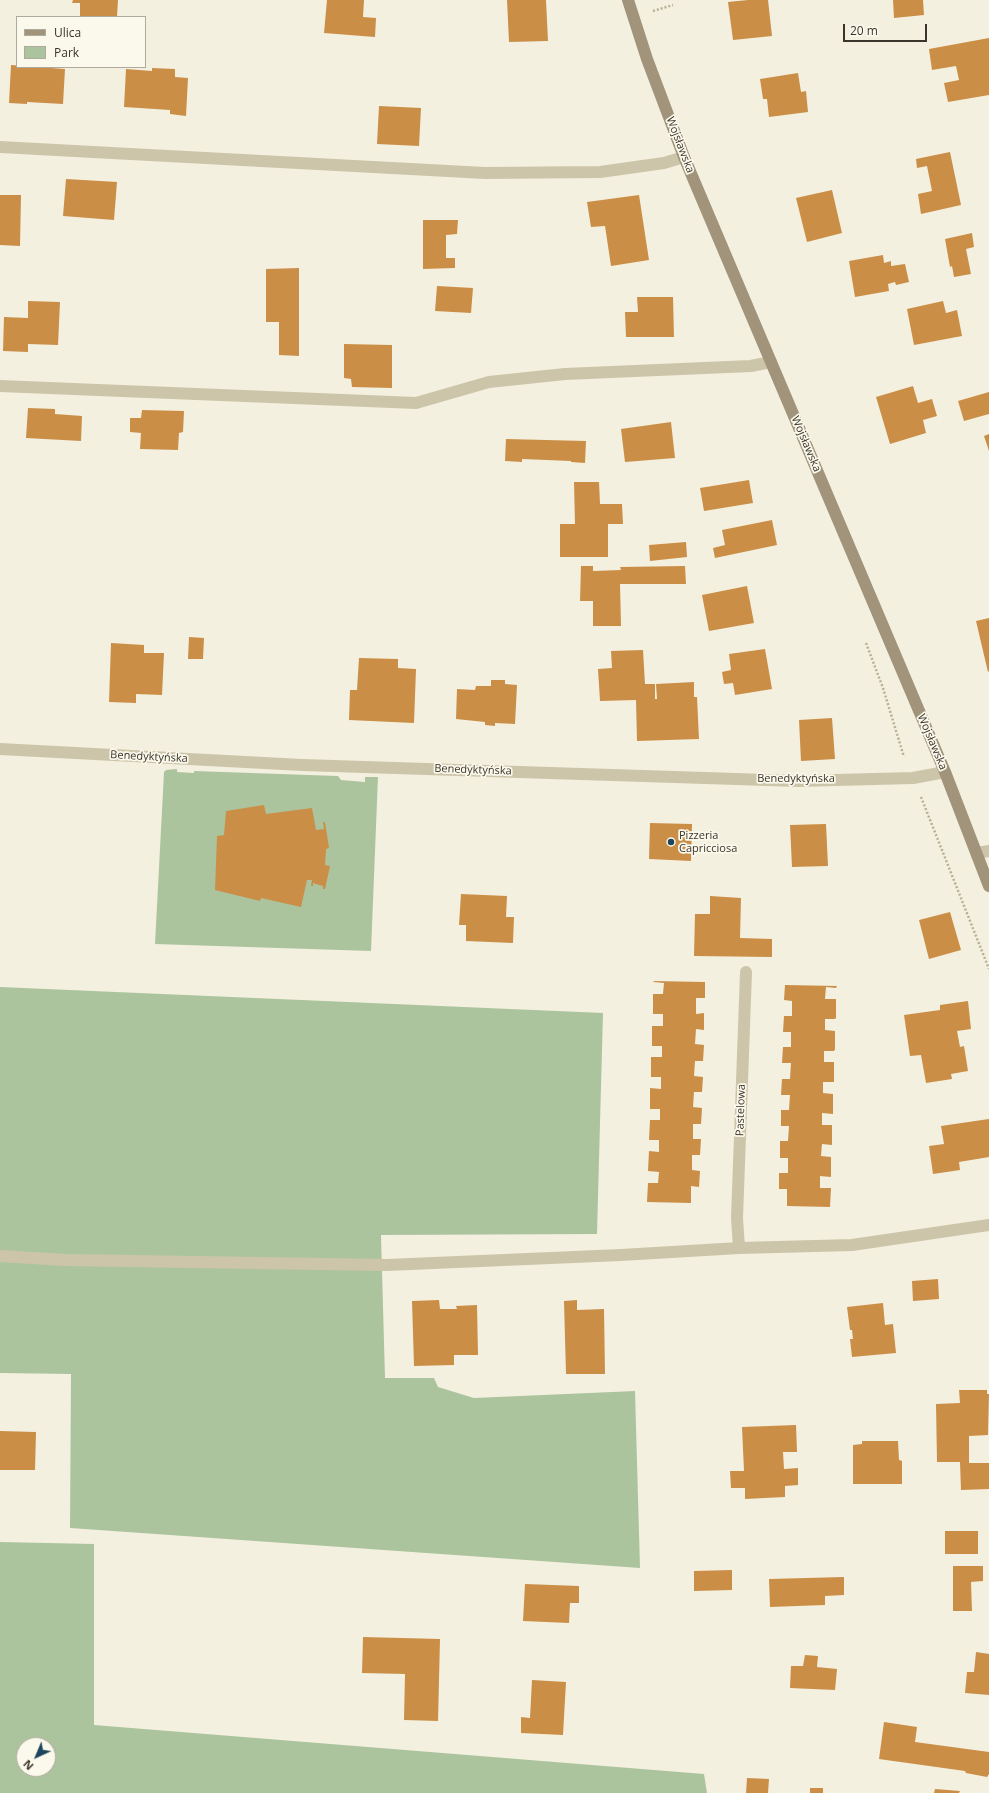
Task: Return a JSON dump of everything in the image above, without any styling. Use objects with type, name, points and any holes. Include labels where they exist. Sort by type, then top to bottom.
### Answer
[{"type":"street","name":"Wojsławska","points":[[628,0],[684,157],[945,772],[989,886]]},
{"type":"street","points":[[0,147],[484,173],[600,172],[664,162],[684,157]]},
{"type":"street","points":[[0,386],[416,403],[489,382],[565,374],[751,366],[771,362]]},
{"type":"street","name":"Benedyktyńska","points":[[0,749],[302,764],[798,781],[913,778],[945,772]]},
{"type":"street","points":[[977,854],[989,851]]},
{"type":"street","name":"Pastelowa","points":[[739,1248],[737,1218],[746,972]]},
{"type":"street","points":[[0,1256],[73,1260],[387,1265],[621,1256],[739,1248],[852,1245],[989,1225]]},
{"type":"path","points":[[653,12],[673,5]]},
{"type":"path","points":[[864,638],[883,688],[902,752],[989,969]]},
{"type":"green space","points":[[177,769],[177,772],[194,773],[194,771],[338,776],[341,780],[365,782],[365,777],[378,777],[371,951],[155,944],[164,772],[166,770]]},
{"type":"green space","points":[[0,987],[603,1013],[597,1234],[381,1235],[385,1378],[434,1378],[438,1387],[474,1398],[635,1391],[640,1568],[70,1528],[71,1374],[0,1373]]},
{"type":"green space","points":[[0,1542],[94,1544],[94,1725],[704,1774],[707,1793],[0,1793]]},
{"type":"building","points":[[73,0],[118,0],[117,16],[80,16],[80,3],[72,3]]},
{"type":"building","points":[[327,0],[364,0],[363,17],[376,18],[375,37],[324,33]]},
{"type":"building","points":[[507,0],[546,0],[548,41],[509,42]]},
{"type":"building","points":[[768,0],[772,36],[733,40],[728,2]]},
{"type":"building","points":[[893,0],[923,0],[924,15],[894,18]]},
{"type":"building","points":[[989,38],[989,95],[948,102],[944,83],[959,80],[956,66],[932,70],[929,49]]},
{"type":"building","points":[[11,65],[16,65],[16,68],[65,69],[63,104],[27,102],[27,104],[9,103]]},
{"type":"building","points":[[152,68],[175,69],[175,77],[188,78],[186,116],[170,114],[170,110],[124,107],[126,69],[152,71]]},
{"type":"building","points":[[798,73],[801,92],[806,91],[808,112],[769,117],[767,99],[763,99],[760,79]]},
{"type":"building","points":[[379,106],[421,108],[419,146],[377,144]]},
{"type":"building","points":[[950,152],[961,205],[921,214],[918,194],[932,191],[927,166],[917,168],[916,159]]},
{"type":"building","points":[[66,179],[117,182],[114,220],[63,216]]},
{"type":"building","points":[[832,190],[842,233],[807,242],[796,198]]},
{"type":"building","points":[[0,195],[21,195],[20,246],[0,245]]},
{"type":"building","points":[[639,195],[649,260],[611,266],[605,226],[591,227],[587,202]]},
{"type":"building","points":[[423,220],[458,220],[457,234],[446,235],[446,258],[455,258],[455,268],[423,269]]},
{"type":"building","points":[[972,233],[974,247],[966,249],[971,274],[954,277],[952,266],[950,267],[945,239]]},
{"type":"building","points":[[883,255],[884,263],[891,261],[891,266],[905,264],[909,282],[896,285],[895,282],[888,284],[889,291],[855,297],[849,261]]},
{"type":"building","points":[[299,268],[299,356],[279,355],[279,322],[266,322],[266,269]]},
{"type":"building","points":[[437,286],[473,288],[471,313],[435,311]]},
{"type":"building","points":[[637,297],[673,297],[674,337],[626,337],[625,312],[638,312]]},
{"type":"building","points":[[28,301],[60,302],[58,345],[28,344],[28,352],[3,351],[4,317],[28,318]]},
{"type":"building","points":[[943,301],[946,313],[957,310],[962,336],[914,345],[907,309]]},
{"type":"building","points":[[344,344],[392,345],[392,388],[352,387],[351,379],[344,378]]},
{"type":"building","points":[[913,386],[918,403],[932,399],[937,416],[923,420],[926,433],[890,444],[876,397]]},
{"type":"building","points":[[989,392],[989,414],[964,421],[958,401]]},
{"type":"building","points":[[28,408],[55,409],[55,414],[82,416],[81,441],[26,438]]},
{"type":"building","points":[[142,410],[184,411],[183,432],[179,433],[178,450],[140,449],[141,433],[130,432],[130,418],[141,418]]},
{"type":"building","points":[[671,422],[675,458],[625,462],[621,429]]},
{"type":"building","points":[[989,434],[989,451],[984,436]]},
{"type":"building","points":[[506,439],[586,441],[585,463],[522,459],[522,462],[505,461]]},
{"type":"building","points":[[749,480],[753,503],[704,511],[700,488]]},
{"type":"building","points":[[574,482],[599,482],[600,504],[622,504],[623,524],[608,524],[608,557],[560,557],[560,524],[575,524]]},
{"type":"building","points":[[772,520],[777,545],[715,558],[713,548],[725,545],[722,530]]},
{"type":"building","points":[[686,542],[687,557],[650,561],[649,545]]},
{"type":"building","points":[[581,566],[593,566],[593,571],[621,570],[620,567],[685,566],[686,584],[620,584],[621,626],[593,626],[593,601],[580,601]]},
{"type":"building","points":[[747,586],[754,623],[709,631],[702,595]]},
{"type":"building","points":[[989,618],[989,671],[988,672],[976,621]]},
{"type":"building","points":[[189,637],[204,638],[203,659],[188,659]]},
{"type":"building","points":[[111,643],[144,645],[144,653],[164,653],[162,695],[136,694],[136,703],[109,702]]},
{"type":"building","points":[[765,649],[772,689],[735,695],[733,683],[724,684],[722,672],[731,670],[729,654]]},
{"type":"building","points":[[643,650],[645,684],[655,684],[655,699],[657,699],[656,684],[694,682],[694,697],[697,697],[699,739],[637,741],[636,700],[600,701],[598,669],[612,668],[611,651]]},
{"type":"building","points":[[359,658],[398,659],[398,668],[416,669],[414,723],[349,720],[350,690],[357,690]]},
{"type":"building","points":[[491,680],[505,680],[505,684],[517,685],[515,724],[495,723],[495,726],[485,725],[485,722],[456,719],[457,689],[475,690],[476,686],[491,686]]},
{"type":"building","points":[[832,718],[835,759],[801,761],[799,720]]},
{"type":"building","points":[[264,805],[266,814],[312,808],[316,830],[324,829],[323,822],[325,822],[329,848],[326,849],[325,865],[330,866],[325,889],[323,889],[323,886],[313,883],[313,886],[311,886],[312,880],[307,880],[301,907],[261,898],[260,901],[215,890],[217,836],[224,835],[226,811]]},
{"type":"building","name":"Pizzeria Capricciosa","points":[[650,823],[692,824],[691,861],[649,859]]},
{"type":"building","points":[[826,824],[828,866],[792,867],[790,825]]},
{"type":"building","points":[[461,894],[507,896],[506,917],[514,917],[513,943],[466,941],[466,925],[459,925]]},
{"type":"building","points":[[710,896],[741,898],[740,938],[772,939],[772,957],[694,956],[695,914],[710,914]]},
{"type":"building","points":[[950,912],[961,950],[929,959],[919,920]]},
{"type":"building","points":[[653,981],[705,982],[705,998],[696,998],[696,1014],[704,1013],[704,1030],[696,1029],[695,1044],[704,1045],[703,1061],[695,1061],[694,1076],[703,1077],[702,1092],[694,1092],[693,1107],[702,1108],[701,1124],[693,1124],[693,1139],[701,1139],[700,1155],[692,1155],[692,1170],[700,1171],[699,1187],[691,1186],[691,1203],[647,1202],[648,1183],[658,1183],[659,1172],[648,1171],[649,1151],[659,1152],[659,1140],[649,1140],[650,1120],[660,1120],[660,1109],[650,1109],[650,1088],[661,1089],[661,1077],[651,1077],[651,1057],[662,1057],[662,1046],[652,1046],[652,1026],[663,1026],[663,1014],[653,1014],[653,994],[663,994],[664,983]]},
{"type":"building","points":[[785,985],[837,986],[836,988],[826,987],[825,999],[836,999],[836,1018],[825,1019],[825,1030],[835,1031],[835,1049],[834,1051],[824,1051],[824,1062],[834,1062],[834,1082],[823,1082],[823,1093],[833,1094],[833,1114],[822,1113],[822,1125],[832,1125],[832,1145],[822,1144],[821,1156],[831,1157],[831,1177],[820,1176],[820,1188],[831,1188],[830,1207],[787,1206],[787,1189],[779,1189],[779,1173],[788,1173],[788,1158],[780,1158],[780,1141],[788,1141],[789,1126],[781,1126],[781,1110],[789,1110],[790,1095],[781,1095],[782,1079],[790,1079],[791,1063],[782,1063],[783,1047],[791,1047],[791,1032],[783,1032],[784,1016],[792,1016],[792,1001],[784,1000]]},
{"type":"building","points":[[968,1001],[971,1029],[957,1031],[960,1047],[964,1046],[968,1071],[951,1074],[952,1079],[926,1083],[921,1055],[910,1056],[904,1015],[940,1010],[940,1005]]},
{"type":"building","points":[[989,1119],[989,1157],[959,1162],[960,1170],[933,1174],[929,1146],[944,1144],[941,1126]]},
{"type":"building","points":[[938,1279],[939,1299],[913,1301],[912,1281]]},
{"type":"building","points":[[439,1300],[440,1309],[457,1309],[456,1306],[477,1305],[478,1355],[454,1355],[454,1365],[414,1366],[412,1301]]},
{"type":"building","points":[[577,1300],[577,1310],[604,1309],[605,1374],[566,1374],[564,1301]]},
{"type":"building","points":[[883,1303],[885,1325],[893,1324],[896,1353],[852,1357],[850,1339],[853,1339],[852,1330],[850,1330],[847,1307]]},
{"type":"building","points":[[959,1390],[987,1390],[987,1394],[989,1394],[988,1435],[969,1436],[969,1463],[989,1463],[989,1489],[961,1490],[960,1462],[937,1462],[936,1404],[960,1403]]},
{"type":"building","points":[[796,1425],[797,1452],[783,1452],[784,1469],[798,1468],[798,1485],[785,1486],[785,1497],[745,1499],[745,1488],[731,1488],[730,1471],[744,1471],[742,1427]]},
{"type":"building","points":[[0,1431],[36,1432],[35,1470],[0,1470]]},
{"type":"building","points":[[862,1441],[898,1441],[899,1460],[902,1461],[902,1484],[853,1484],[853,1445],[862,1444]]},
{"type":"building","points":[[945,1531],[978,1531],[978,1554],[945,1554]]},
{"type":"building","points":[[953,1566],[983,1566],[983,1581],[971,1582],[972,1611],[953,1611]]},
{"type":"building","points":[[732,1570],[732,1590],[694,1591],[694,1571]]},
{"type":"building","points":[[844,1577],[844,1595],[825,1596],[825,1605],[770,1607],[769,1579]]},
{"type":"building","points":[[525,1584],[579,1586],[579,1603],[570,1603],[569,1623],[523,1621]]},
{"type":"building","points":[[363,1637],[440,1639],[438,1721],[404,1720],[405,1674],[362,1673]]},
{"type":"building","points":[[976,1652],[989,1654],[989,1695],[965,1693],[967,1672],[974,1672]]},
{"type":"building","points":[[805,1655],[818,1656],[817,1667],[837,1669],[835,1690],[790,1688],[791,1666],[803,1666]]},
{"type":"building","points":[[532,1680],[566,1682],[563,1735],[521,1733],[521,1717],[530,1718]]},
{"type":"building","points":[[884,1722],[917,1727],[915,1742],[989,1752],[989,1774],[987,1777],[966,1773],[965,1771],[879,1759]]},
{"type":"building","points":[[747,1778],[769,1779],[768,1793],[746,1793]]},
{"type":"building","points":[[810,1788],[823,1788],[823,1793],[810,1793]]},
{"type":"building","points":[[935,1789],[960,1791],[959,1793],[934,1793]]},
{"type":"place","name":"Pizzeria Capricciosa","points":[[671,842]]}]
